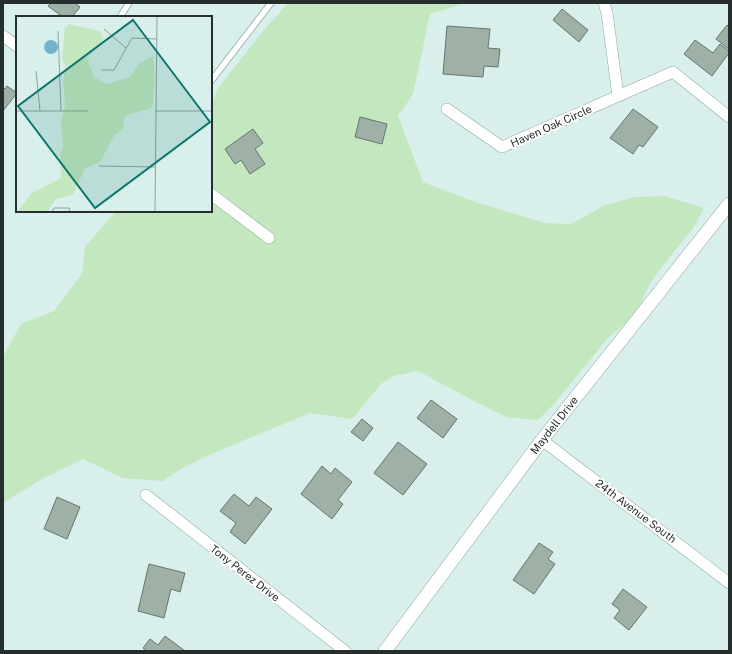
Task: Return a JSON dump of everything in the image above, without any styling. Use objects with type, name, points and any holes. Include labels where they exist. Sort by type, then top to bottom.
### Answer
[{"type":"street","points":[[604,3],[607,13],[618,96]]},
{"type":"street","points":[[3,36],[16,45]]},
{"type":"street","name":"Haven Oak Circle","points":[[447,109],[502,147],[673,72],[729,117]]},
{"type":"street","points":[[212,195],[269,238]]},
{"type":"street","name":"Maydell Drive","points":[[384,651],[542,440],[729,204]]},
{"type":"street","name":"24th Avenue South","points":[[542,440],[729,583]]},
{"type":"street","name":"Tony Perez Drive","points":[[146,495],[345,651]]},
{"type":"lane","points":[[121,16],[129,3]]},
{"type":"lane","points":[[212,80],[271,3]]},
{"type":"green space","points":[[288,3],[465,3],[430,14],[413,94],[398,116],[423,182],[475,202],[545,223],[571,224],[605,205],[636,197],[664,196],[704,208],[694,227],[650,283],[637,313],[607,339],[554,404],[538,420],[506,417],[418,371],[393,376],[381,384],[352,419],[310,413],[211,454],[181,469],[163,481],[123,478],[83,459],[42,479],[3,503],[3,357],[21,324],[54,311],[82,274],[85,247],[115,212],[212,212],[212,103],[218,88],[264,30]]},
{"type":"building","points":[[51,3],[75,3],[80,7],[73,16],[62,16],[48,6]]},
{"type":"building","points":[[562,9],[588,30],[579,42],[553,20]]},
{"type":"building","points":[[727,25],[729,27],[729,49],[716,39]]},
{"type":"building","points":[[447,26],[490,29],[488,48],[500,49],[498,67],[484,66],[483,77],[443,74]]},
{"type":"building","points":[[695,40],[713,53],[720,44],[729,51],[712,76],[684,54]]},
{"type":"building","points":[[7,86],[16,92],[16,94],[3,111],[3,87],[5,89]]},
{"type":"building","points":[[633,109],[658,127],[643,147],[639,145],[633,154],[610,138]]},
{"type":"building","points":[[360,117],[387,124],[382,144],[355,137]]},
{"type":"building","points":[[253,129],[263,143],[255,149],[265,164],[250,174],[241,160],[235,164],[225,149]]},
{"type":"building","points":[[431,400],[457,419],[443,438],[417,418]]},
{"type":"building","points":[[362,419],[373,428],[363,441],[351,432]]},
{"type":"building","points":[[398,442],[427,464],[403,495],[374,473]]},
{"type":"building","points":[[322,466],[331,474],[335,468],[352,482],[338,500],[343,504],[332,519],[301,494]]},
{"type":"building","points":[[234,494],[249,506],[256,497],[272,509],[245,544],[230,532],[236,523],[220,511]]},
{"type":"building","points":[[57,497],[80,507],[67,539],[44,529]]},
{"type":"building","points":[[539,543],[553,552],[548,559],[555,564],[534,594],[513,580]]},
{"type":"building","points":[[149,564],[185,573],[180,592],[171,589],[164,618],[138,611]]},
{"type":"building","points":[[623,589],[647,607],[629,630],[614,618],[620,610],[612,604]]},
{"type":"building","points":[[165,636],[185,651],[147,651],[143,648],[150,639],[158,645]]}]
